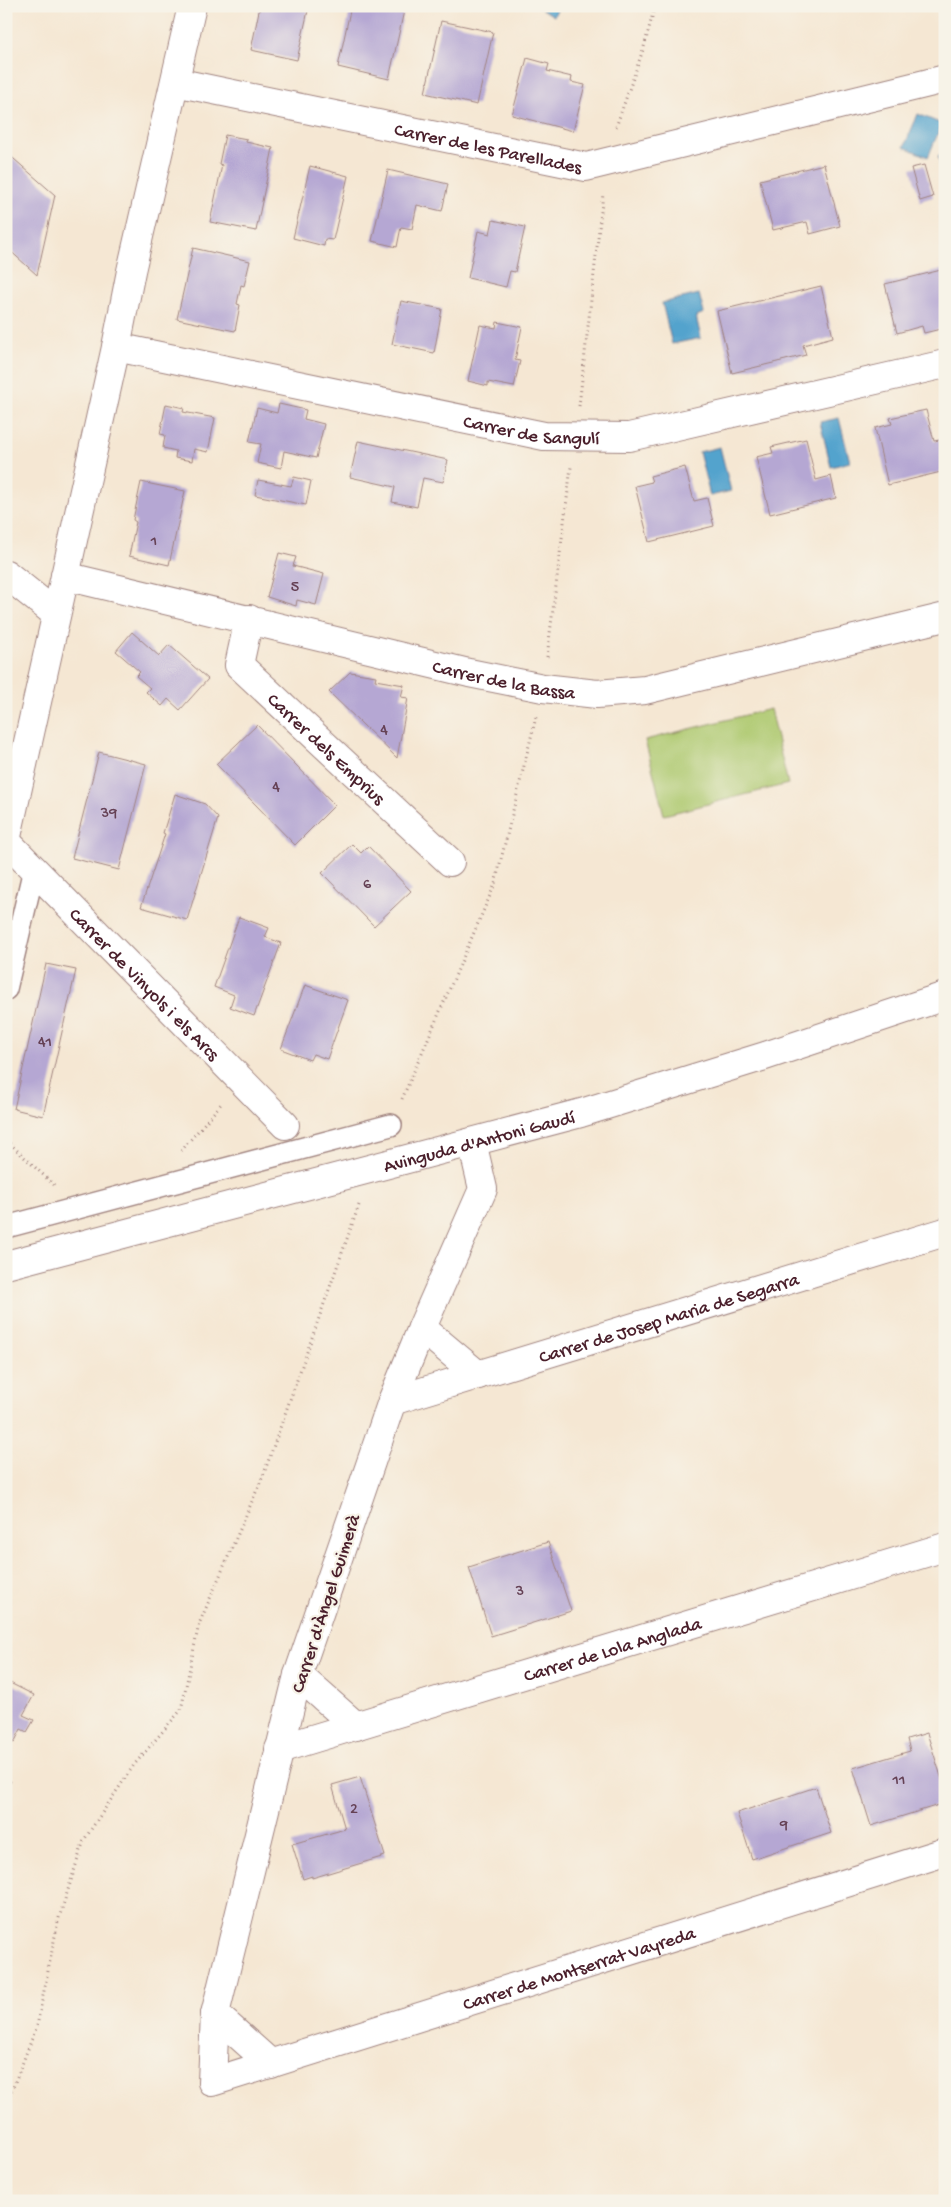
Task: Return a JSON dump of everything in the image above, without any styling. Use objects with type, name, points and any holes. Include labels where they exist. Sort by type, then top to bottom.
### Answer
[{"type":"street","points":[[6,841],[116,347],[131,271],[192,6]]},
{"type":"street","name":"Carrer de les Parellades","points":[[175,82],[586,167],[945,79]]},
{"type":"street","name":"Carrer de Sangulí","points":[[116,347],[544,436],[575,437],[630,437],[945,364]]},
{"type":"street","points":[[6,574],[56,614]]},
{"type":"street","name":"Carrer de la Bassa","points":[[65,576],[469,673],[543,688],[597,694],[645,690],[945,617]]},
{"type":"street","name":"Carrer dels Emprius","points":[[249,619],[239,664],[450,862]]},
{"type":"street","name":"Carrer de Vinyols i els Arcs","points":[[6,841],[285,1125]]},
{"type":"street","points":[[6,989],[34,869]]},
{"type":"street","name":"Avinguda d'Antoni Gaudí","points":[[6,1265],[581,1113],[738,1065],[945,996]]},
{"type":"street","points":[[6,1227],[391,1125]]},
{"type":"street","name":"Carrer d'Àngel Guimerà","points":[[212,2082],[215,2014],[298,1676],[392,1401],[483,1189],[472,1142]]},
{"type":"street","name":"Carrer de Josep Maria de Segarra","points":[[392,1401],[945,1232]]},
{"type":"street","points":[[422,1328],[478,1375]]},
{"type":"street","name":"Carrer de Lola Anglada","points":[[279,1749],[945,1546]]},
{"type":"street","points":[[298,1676],[356,1726]]},
{"type":"street","name":"Carrer de Montserrat Vayreda","points":[[212,2082],[945,1852]]},
{"type":"street","points":[[215,2014],[271,2064]]},
{"type":"path","points":[[391,1125],[495,884],[543,688],[575,437],[608,150],[644,47],[654,6]]},
{"type":"path","points":[[180,1153],[240,1080]]},
{"type":"path","points":[[6,1140],[78,1208]]},
{"type":"path","points":[[6,2105],[37,2026],[58,1921],[84,1840],[134,1765],[181,1710],[199,1624],[263,1476],[372,1168]]},
{"type":"green space","points":[[770,709],[788,784],[664,815],[645,740]]},
{"type":"water","points":[[537,6],[559,6],[554,16]]},
{"type":"water","points":[[918,114],[942,124],[928,157],[904,147]]},
{"type":"water","points":[[945,155],[945,185],[938,156]]},
{"type":"water","points":[[699,294],[704,313],[696,316],[701,338],[672,344],[662,303]]},
{"type":"water","points":[[839,418],[850,462],[831,467],[820,422]]},
{"type":"water","points":[[720,447],[731,491],[710,496],[699,452]]},
{"type":"building","points":[[260,6],[309,6],[297,60],[251,50]]},
{"type":"building","points":[[351,6],[405,6],[389,79],[338,67]]},
{"type":"building","points":[[441,21],[493,32],[477,105],[425,93]]},
{"type":"building","points":[[527,58],[549,64],[547,71],[572,77],[571,82],[585,85],[573,131],[512,115]]},
{"type":"building","points":[[225,135],[247,139],[246,142],[273,148],[256,231],[210,222],[222,165],[219,164]]},
{"type":"building","points":[[6,152],[55,195],[37,275],[6,247]]},
{"type":"building","points":[[824,164],[840,226],[810,234],[807,222],[773,230],[760,180]]},
{"type":"building","points":[[924,165],[933,197],[920,201],[911,168]]},
{"type":"building","points":[[310,166],[348,176],[333,240],[325,239],[324,246],[293,238]]},
{"type":"building","points":[[388,170],[448,184],[442,211],[417,205],[412,229],[401,227],[397,247],[372,241]]},
{"type":"building","points":[[493,220],[525,227],[515,272],[510,271],[506,287],[468,278],[478,231],[490,234]]},
{"type":"building","points":[[193,248],[250,261],[244,286],[241,285],[237,304],[240,305],[235,331],[177,319]]},
{"type":"building","points":[[945,269],[945,328],[924,333],[922,326],[897,333],[885,284]]},
{"type":"building","points":[[821,286],[833,337],[803,345],[806,355],[732,373],[717,311]]},
{"type":"building","points":[[401,301],[442,309],[434,353],[392,344]]},
{"type":"building","points":[[497,322],[522,327],[515,360],[520,361],[514,387],[488,382],[488,386],[468,381],[480,325],[496,328]]},
{"type":"building","points":[[166,404],[184,408],[183,412],[215,418],[208,452],[194,449],[192,461],[175,458],[176,451],[163,448],[165,435],[160,434]]},
{"type":"building","points":[[279,404],[306,410],[304,419],[324,424],[316,458],[284,451],[281,468],[257,463],[261,444],[249,442],[257,408],[277,413]]},
{"type":"building","points":[[926,410],[934,441],[945,439],[945,471],[888,485],[875,428],[892,424],[890,418]]},
{"type":"building","points":[[806,439],[816,480],[831,476],[836,498],[770,514],[756,457],[773,453],[771,447]]},
{"type":"building","points":[[358,441],[448,460],[443,482],[423,478],[417,507],[392,502],[395,487],[350,477]]},
{"type":"building","points":[[685,467],[694,501],[707,498],[714,526],[649,542],[635,486],[652,482],[650,476]]},
{"type":"building","points":[[294,477],[311,481],[306,505],[255,495],[258,480],[291,486]]},
{"type":"building","points":[[141,482],[185,491],[169,565],[129,556],[136,522],[133,520]]},
{"type":"building","points":[[279,553],[296,557],[293,566],[324,574],[316,605],[297,600],[296,606],[267,597]]},
{"type":"building","points":[[132,632],[159,656],[169,645],[208,679],[180,710],[168,699],[162,706],[146,692],[150,688],[136,676],[140,672],[116,651]]},
{"type":"building","points":[[350,672],[376,676],[375,680],[404,685],[401,697],[408,698],[397,758],[329,692]]},
{"type":"building","points":[[257,725],[335,805],[295,845],[216,764]]},
{"type":"building","points":[[99,752],[146,764],[119,870],[72,858]]},
{"type":"building","points":[[175,794],[205,804],[218,818],[187,920],[141,907],[165,834],[163,833]]},
{"type":"building","points":[[352,844],[361,853],[368,846],[411,891],[374,926],[322,873]]},
{"type":"building","points":[[239,917],[269,928],[265,937],[281,943],[254,1016],[230,1007],[234,995],[214,987]]},
{"type":"building","points":[[46,964],[76,970],[43,1116],[14,1109]]},
{"type":"building","points":[[305,985],[348,1000],[327,1059],[313,1054],[310,1060],[281,1049]]},
{"type":"building","points":[[548,1542],[571,1611],[491,1636],[469,1567]]},
{"type":"building","points":[[6,1681],[34,1695],[23,1715],[34,1720],[27,1732],[21,1729],[14,1743],[6,1739]]},
{"type":"building","points":[[927,1733],[945,1789],[945,1803],[871,1826],[853,1768],[910,1751],[907,1739]]},
{"type":"building","points":[[360,1777],[385,1856],[303,1879],[292,1844],[345,1829],[332,1785]]},
{"type":"building","points":[[6,1779],[11,1781],[6,1791]]},
{"type":"building","points":[[816,1787],[831,1833],[752,1859],[737,1813]]}]
